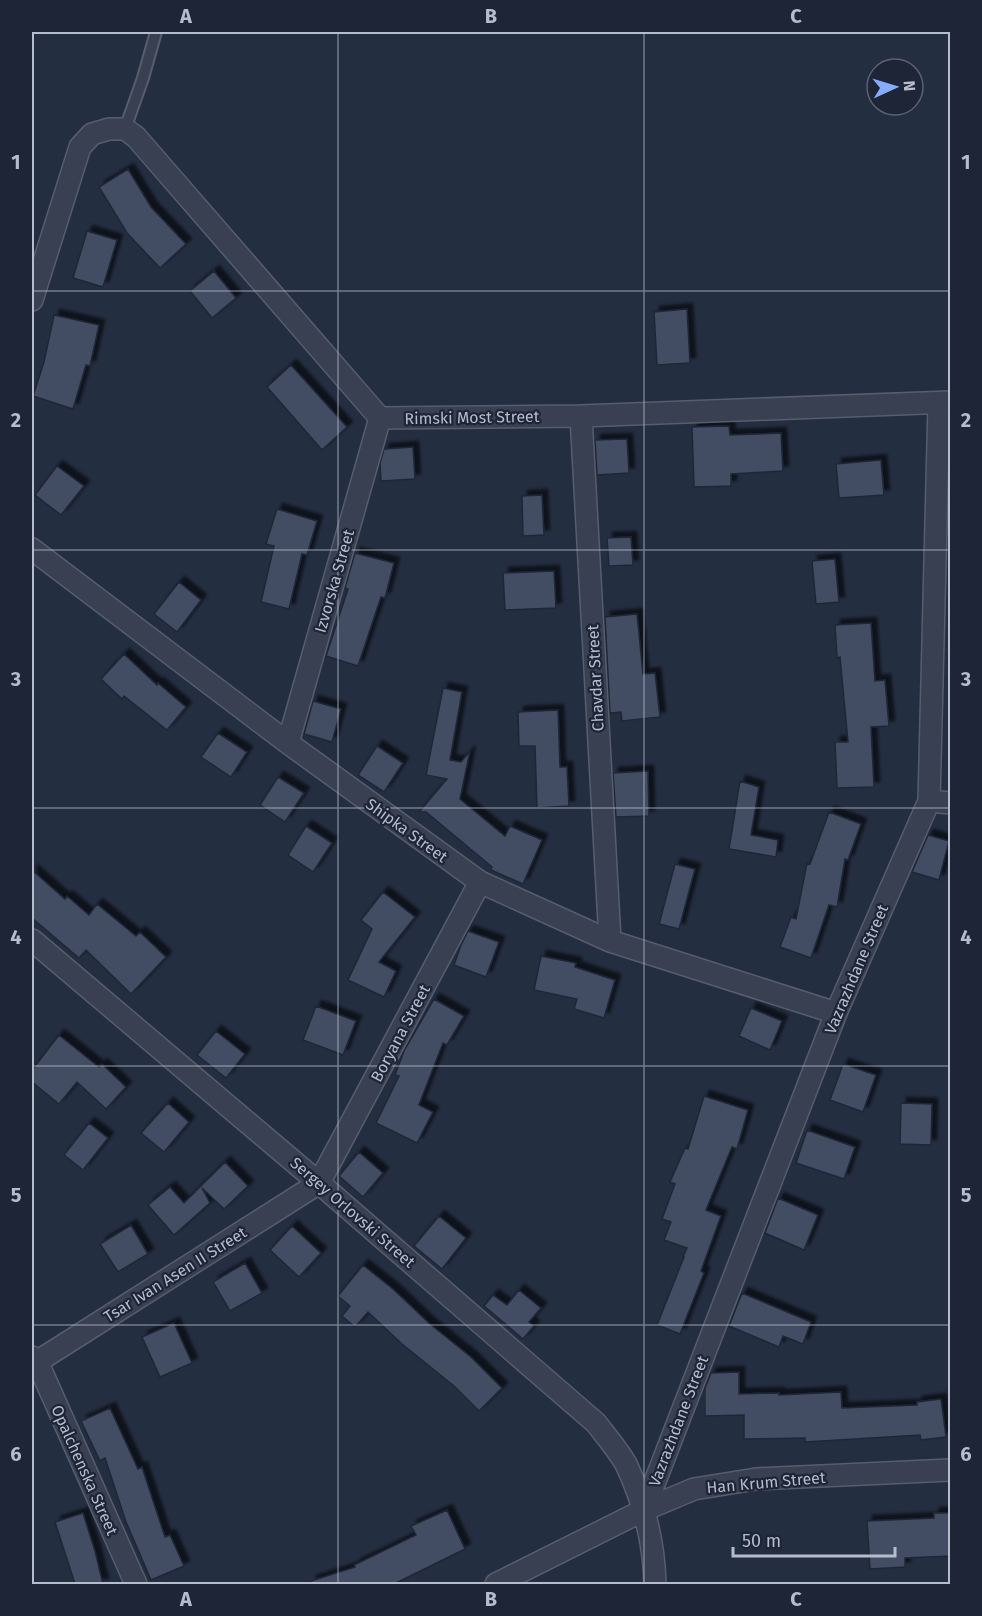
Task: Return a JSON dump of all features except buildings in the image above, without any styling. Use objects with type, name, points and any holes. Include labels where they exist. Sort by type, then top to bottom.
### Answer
[{"type":"street","points":[[32,300],[80,147],[92,134],[109,129],[125,129],[136,137],[380,418]]},
{"type":"street","name":"Rimski Most Street","points":[[380,418],[581,416],[945,403]]},
{"type":"street","name":"Vazrazhdane Street","points":[[644,1510],[836,1013],[929,801],[945,403]]},
{"type":"street","name":"Chavdar Street","points":[[581,416],[610,941]]},
{"type":"street","name":"Izvorska Street","points":[[288,743],[380,418]]},
{"type":"street","name":"Shipka Street","points":[[32,549],[288,743],[480,882],[610,941],[836,1013]]},
{"type":"street","points":[[929,801],[951,803]]},
{"type":"street","name":"Boryana Street","points":[[319,1183],[480,882]]},
{"type":"street","name":"Sergey Orlovski Street","points":[[32,939],[596,1423],[625,1463],[644,1510],[654,1560],[656,1584]]},
{"type":"street","name":"Tsar Ivan Asen II Street","points":[[33,1361],[319,1183]]},
{"type":"street","name":"Opalchenska Street","points":[[33,1361],[135,1584]]},
{"type":"street","name":"Han Krum Street","points":[[496,1584],[644,1510],[694,1489],[756,1479],[951,1470]]},
{"type":"lane","points":[[125,129],[156,32]]}]
